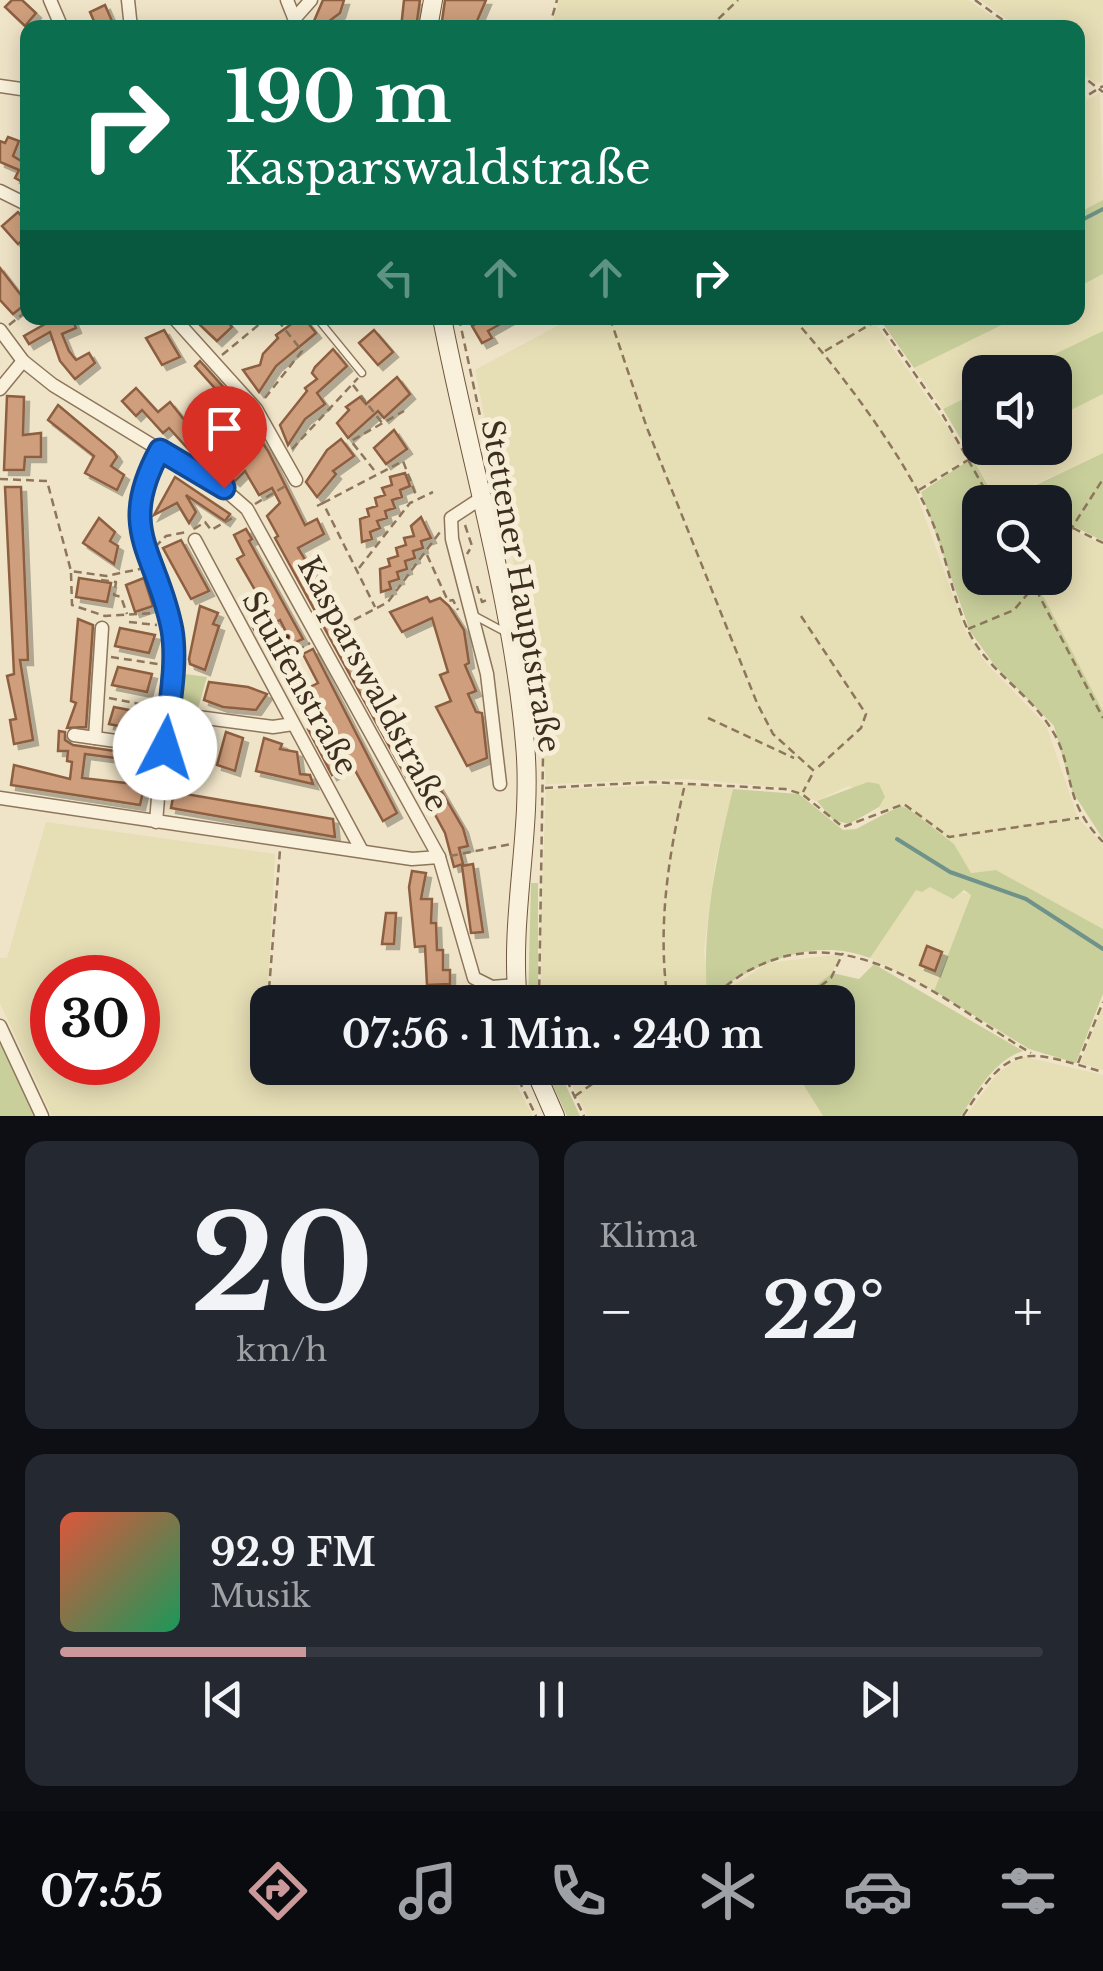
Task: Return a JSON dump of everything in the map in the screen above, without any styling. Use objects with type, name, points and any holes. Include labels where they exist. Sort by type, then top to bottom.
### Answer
[{"type":"street","points":[[181,325],[256,409],[284,458],[291,482]]},
{"type":"street","name":"Stettener Hauptstraße","points":[[443,325],[523,724],[527,782],[517,985]]},
{"type":"street","name":"Kasparswaldstraße","points":[[2,335],[24,361],[53,385],[224,488],[248,509],[438,857],[474,978],[488,985]]},
{"type":"street","points":[[0,389],[24,361]]},
{"type":"street","points":[[156,822],[171,666],[168,619],[138,530],[138,516],[143,490],[160,450]]},
{"type":"street","points":[[480,499],[451,518],[452,539],[476,616],[500,784]]},
{"type":"street","name":"Stuifenstraße","points":[[194,540],[362,851]]},
{"type":"street","points":[[95,738],[102,628]]},
{"type":"street","points":[[168,711],[273,727],[294,724]]},
{"type":"street","points":[[74,735],[165,748]]},
{"type":"street","points":[[0,798],[412,859],[438,857]]},
{"type":"street","points":[[0,1026],[42,1116]]},
{"type":"street","points":[[541,1085],[555,1116]]},
{"type":"lane","points":[[323,325],[362,373]]},
{"type":"lane","points":[[476,616],[508,636]]},
{"type":"path","points":[[717,20],[738,0]]},
{"type":"path","points":[[974,0],[1003,20]]},
{"type":"path","points":[[215,361],[259,325]]},
{"type":"path","points":[[256,409],[302,351],[282,325]]},
{"type":"path","points":[[612,325],[646,428],[757,703],[773,734],[796,759]]},
{"type":"path","points":[[800,325],[823,352],[918,491],[934,526],[967,629],[987,660],[1048,724],[1059,744],[1068,789],[1081,818],[1103,842]]},
{"type":"path","points":[[823,352],[866,325]]},
{"type":"path","points":[[880,325],[962,447]]},
{"type":"path","points":[[284,458],[362,373]]},
{"type":"path","points":[[352,384],[382,424]]},
{"type":"path","points":[[375,472],[351,441],[404,410]]},
{"type":"path","points":[[317,506],[402,461],[417,498]]},
{"type":"path","points":[[918,491],[962,464]]},
{"type":"path","points":[[1072,525],[1103,478]]},
{"type":"path","points":[[0,479],[47,480],[71,572],[72,605],[105,616],[168,619]]},
{"type":"path","points":[[248,509],[291,482]]},
{"type":"path","points":[[357,570],[417,498],[433,492]]},
{"type":"path","points":[[323,503],[376,608]]},
{"type":"path","points":[[461,509],[472,546],[467,554]]},
{"type":"path","points":[[1072,528],[1103,543]]},
{"type":"path","points":[[325,635],[388,602],[438,538],[436,532],[445,542],[452,539]]},
{"type":"path","points":[[472,546],[481,549]]},
{"type":"path","points":[[426,554],[448,601],[453,600],[460,614]]},
{"type":"path","points":[[71,572],[115,575],[151,566]]},
{"type":"path","points":[[115,575],[114,595],[121,597],[128,616]]},
{"type":"path","points":[[101,580],[116,582]]},
{"type":"path","points":[[477,586],[482,602],[491,599]]},
{"type":"path","points":[[967,629],[1014,610],[1028,595]]},
{"type":"path","points":[[1039,595],[1103,718]]},
{"type":"path","points":[[800,616],[866,714],[861,728],[814,771],[802,794]]},
{"type":"path","points":[[129,622],[168,619]]},
{"type":"path","points":[[264,669],[310,643]]},
{"type":"path","points":[[100,655],[171,666]]},
{"type":"path","points":[[98,696],[168,711]]},
{"type":"path","points":[[708,718],[814,771]]},
{"type":"path","points":[[543,788],[686,782],[802,794],[842,827],[904,804],[949,837],[1081,818]]},
{"type":"path","points":[[666,985],[661,954],[670,848],[686,782]]},
{"type":"path","points":[[269,985],[281,840]]},
{"type":"path","points":[[438,857],[513,843],[511,860]]},
{"type":"path","points":[[731,985],[768,961],[814,952],[862,956],[915,981],[1031,1052],[1103,1072]]},
{"type":"path","points":[[822,985],[831,978],[843,953]]},
{"type":"path","points":[[1078,1064],[1103,1002]]},
{"type":"path","points":[[963,1116],[1007,1061],[1031,1052]]},
{"type":"path","points":[[520,1085],[536,1116]]},
{"type":"path","points":[[570,1085],[584,1116]]},
{"type":"path","points":[[575,1096],[591,1085]]},
{"type":"shaded area","points":[[559,0],[968,0],[998,20],[553,20]]},
{"type":"shaded area","points":[[980,0],[1103,0],[1102,82],[1095,83],[1085,75],[1085,20],[1008,20]]},
{"type":"shaded area","points":[[1100,93],[1103,200],[1085,209],[1085,100]]},
{"type":"shaded area","points":[[1103,274],[1103,331],[1053,355],[962,355],[962,400],[943,409],[914,368],[1002,325],[1085,325],[1085,283]]},
{"type":"shaded area","points":[[559,325],[877,325],[962,448],[962,462],[916,492],[965,630],[986,663],[1046,725],[1078,818],[1103,845],[1103,929],[996,870],[970,873],[954,844],[913,811],[900,806],[883,813],[879,807],[885,797],[848,786],[816,801],[787,788],[689,779],[546,784],[537,679],[475,370]]},
{"type":"shaded area","points":[[1103,394],[1103,453],[1034,485],[988,485],[977,465],[1072,465],[1072,410]]},
{"type":"shaded area","points":[[1072,532],[1103,545],[1103,711],[1043,595],[1072,595]]},
{"type":"shaded area","points":[[687,784],[733,789],[715,864],[704,950],[708,985],[541,985],[546,790]]},
{"type":"shaded area","points":[[46,822],[275,854],[268,985],[250,985],[250,1085],[516,1085],[533,1116],[52,1116],[38,1085],[160,1085],[160,955],[30,955],[30,1068],[0,1003],[0,958],[7,958]]},
{"type":"shaded area","points":[[930,887],[971,894],[934,991],[870,958],[916,889]]},
{"type":"shaded area","points":[[841,954],[832,973],[817,985],[734,985],[768,963]]},
{"type":"shaded area","points":[[1103,1006],[1103,1070],[1080,1063]]},
{"type":"shaded area","points":[[1021,1056],[1103,1075],[1103,1116],[966,1116],[997,1074]]},
{"type":"shaded area","points":[[572,1085],[804,1085],[823,1116],[587,1116]]},
{"type":"green space","points":[[1103,200],[1103,274],[1085,283],[1085,209]]},
{"type":"green space","points":[[884,325],[1002,325],[914,368]]},
{"type":"green space","points":[[1103,331],[1103,394],[1072,410],[1072,355],[1053,355]]},
{"type":"green space","points":[[962,400],[962,441],[943,409]]},
{"type":"green space","points":[[1103,453],[1103,541],[1075,527],[1072,532],[1072,485],[1036,485]]},
{"type":"green space","points":[[962,465],[976,465],[988,485],[962,485],[962,595],[1043,595],[1103,711],[1103,839],[1072,791],[1054,726],[995,666],[970,631],[921,492]]},
{"type":"green space","points":[[178,673],[207,677],[197,712],[175,703]]},
{"type":"green space","points":[[868,782],[879,784],[885,797],[879,807],[849,824],[833,820],[817,801]]},
{"type":"green space","points":[[733,789],[799,794],[843,830],[856,829],[900,806],[954,844],[971,873],[996,870],[1103,929],[1103,994],[1076,1063],[1029,1049],[934,991],[971,895],[964,890],[953,899],[930,887],[922,892],[916,890],[870,958],[848,952],[805,952],[764,965],[726,985],[707,985],[712,892]]},
{"type":"green space","points":[[531,883],[538,883],[538,985],[528,985]]},
{"type":"green space","points":[[874,964],[1023,1051],[995,1069],[961,1116],[823,1116],[804,1085],[855,1085],[855,985],[817,985],[832,973],[859,979]]},
{"type":"green space","points":[[0,1026],[42,1116],[0,1116]]},
{"type":"green space","points":[[553,1085],[566,1085],[580,1116],[567,1116]]},
{"type":"building","points":[[12,0],[22,0],[36,13],[30,20],[20,21],[5,7]]},
{"type":"building","points":[[323,0],[344,0],[340,13],[331,20],[314,20]]},
{"type":"building","points":[[404,0],[420,0],[417,20],[402,20]]},
{"type":"building","points":[[445,0],[486,0],[477,20],[442,20]]},
{"type":"building","points":[[105,5],[112,20],[94,20],[90,12]]},
{"type":"building","points":[[8,137],[19,141],[13,156],[20,160],[20,181],[15,178],[19,170],[0,162],[0,141],[5,143]]},
{"type":"building","points":[[18,212],[20,242],[18,244],[2,226]]},
{"type":"building","points":[[0,268],[20,294],[20,308],[13,314],[0,300]]},
{"type":"building","points":[[43,325],[75,325],[76,328],[62,334],[69,351],[76,360],[89,353],[95,363],[75,379],[60,361],[50,332],[29,344],[24,336]]},
{"type":"building","points":[[200,325],[230,325],[217,341]]},
{"type":"building","points":[[290,325],[310,325],[316,333],[276,366],[259,392],[243,370],[260,365],[263,354],[278,338],[276,335]]},
{"type":"building","points":[[499,325],[488,331],[492,338],[482,343],[472,326]]},
{"type":"building","points":[[164,330],[180,357],[162,365],[146,338]]},
{"type":"building","points":[[374,330],[393,352],[378,365],[359,343]]},
{"type":"building","points":[[333,349],[347,366],[317,393],[325,404],[305,419],[288,445],[280,425],[307,391],[305,388],[317,379],[312,373],[315,367]]},
{"type":"building","points":[[200,361],[243,409],[238,414],[195,366]]},
{"type":"building","points":[[397,377],[410,394],[384,418],[378,411],[348,438],[337,423],[349,410],[346,407],[360,397],[366,404]]},
{"type":"building","points":[[136,388],[158,412],[170,402],[201,441],[190,451],[169,428],[163,433],[142,410],[136,416],[122,401]]},
{"type":"building","points":[[7,396],[24,397],[23,435],[41,433],[41,457],[25,457],[24,470],[4,470]]},
{"type":"building","points":[[58,405],[114,452],[117,457],[111,466],[124,475],[117,490],[85,473],[94,456],[48,420]]},
{"type":"building","points":[[243,413],[268,451],[305,525],[317,519],[324,534],[298,548],[326,595],[317,600],[337,635],[348,629],[384,692],[382,701],[393,721],[389,723],[426,779],[432,775],[463,828],[468,846],[459,848],[463,864],[454,867],[445,833],[426,798],[422,800],[406,777],[275,538],[278,536],[267,516],[280,503],[272,488],[259,495],[245,471],[235,481],[201,452]]},
{"type":"building","points":[[394,430],[407,449],[386,464],[374,448]]},
{"type":"building","points":[[341,439],[354,456],[333,471],[336,474],[317,497],[306,482],[327,450]]},
{"type":"building","points":[[405,473],[410,486],[400,490],[402,497],[392,500],[395,508],[385,511],[387,518],[377,521],[380,528],[370,532],[372,539],[362,542],[360,519],[369,516],[367,509],[377,506],[375,498],[385,495],[382,488],[392,485],[390,477]]},
{"type":"building","points":[[175,477],[230,514],[225,521],[186,495],[196,512],[189,523],[177,503],[154,515]]},
{"type":"building","points":[[5,487],[21,487],[28,660],[20,660],[33,740],[14,744],[10,720],[16,719],[7,676],[14,674]]},
{"type":"building","points":[[421,517],[431,538],[421,541],[423,548],[413,551],[415,558],[405,561],[407,569],[397,572],[399,579],[389,582],[391,589],[381,592],[380,569],[390,566],[388,559],[398,556],[396,548],[406,545],[404,538],[414,536],[411,526]]},
{"type":"building","points":[[99,518],[115,532],[110,541],[118,546],[114,564],[83,543]]},
{"type":"building","points":[[246,529],[303,639],[292,644],[280,620],[258,631],[265,649],[251,624],[269,614],[237,559],[244,555],[234,535]]},
{"type":"building","points":[[181,540],[209,591],[191,599],[163,548]]},
{"type":"building","points":[[79,578],[111,583],[107,602],[76,597]]},
{"type":"building","points":[[144,578],[153,606],[135,612],[126,585]]},
{"type":"building","points":[[427,597],[430,602],[440,598],[449,606],[464,630],[469,663],[465,665],[476,691],[468,694],[476,712],[482,713],[487,758],[467,766],[436,707],[451,701],[440,675],[448,672],[432,618],[402,632],[390,612]]},
{"type":"building","points":[[200,606],[218,613],[213,624],[219,626],[205,670],[190,664],[189,659]]},
{"type":"building","points":[[78,619],[93,625],[86,727],[67,728],[76,703],[71,701]]},
{"type":"building","points":[[120,628],[155,635],[149,653],[115,646]]},
{"type":"building","points":[[313,649],[397,813],[383,821],[352,765],[332,775],[308,729],[322,721],[310,687],[318,683],[303,654]]},
{"type":"building","points":[[118,667],[152,674],[147,692],[112,685]]},
{"type":"building","points":[[209,682],[248,687],[267,694],[256,710],[223,707],[204,700]]},
{"type":"building","points":[[114,707],[149,714],[143,731],[109,724]]},
{"type":"building","points":[[188,727],[205,733],[196,766],[179,760]]},
{"type":"building","points":[[59,731],[65,732],[65,740],[73,745],[151,756],[140,805],[11,785],[14,765],[70,779],[72,762],[67,761],[68,751],[58,751]],"holes":[[[85,754],[138,761],[135,784],[82,778]]]},
{"type":"building","points":[[226,732],[243,738],[235,771],[217,765]]},
{"type":"building","points":[[264,738],[282,744],[280,749],[297,752],[300,774],[310,775],[313,784],[256,771]]},
{"type":"building","points":[[174,792],[333,819],[335,837],[171,808]]},
{"type":"building","points":[[473,864],[483,932],[471,933],[462,866]]},
{"type":"building","points":[[412,871],[426,873],[421,899],[432,899],[431,923],[436,923],[437,950],[443,950],[443,970],[450,970],[450,984],[427,985],[425,946],[415,947],[409,887]]},
{"type":"building","points":[[386,913],[396,913],[394,944],[382,944]]},
{"type":"building","points":[[927,946],[942,952],[935,971],[920,965]]},
{"type":"waterway","points":[[1085,218],[1103,209]]},
{"type":"waterway","points":[[897,839],[950,872],[1026,899],[1103,949]]},
{"type":"route","points":[[165,748],[172,632],[138,530],[143,490],[160,450],[224,488]]}]
